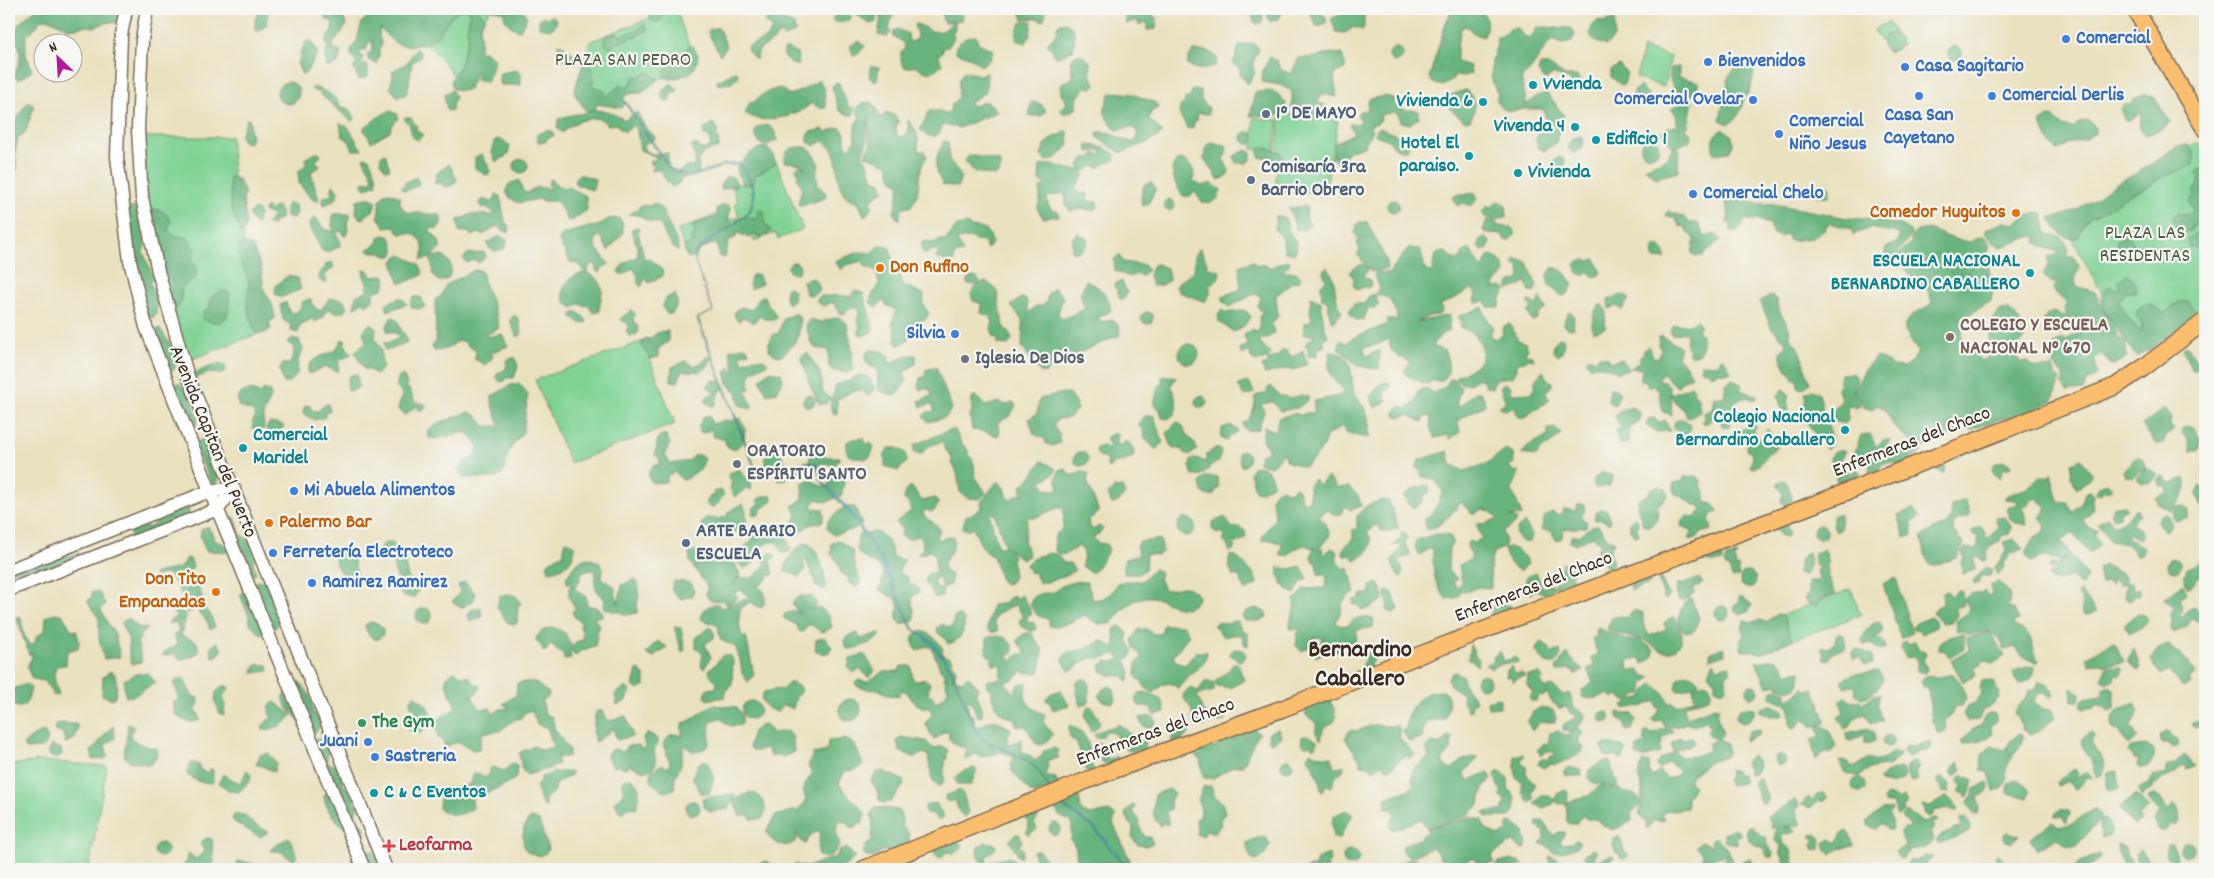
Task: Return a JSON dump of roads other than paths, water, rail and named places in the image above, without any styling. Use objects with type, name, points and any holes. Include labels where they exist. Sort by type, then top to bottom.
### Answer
[{"type":"main road","points":[[2135,9],[2205,129]]},
{"type":"main road","name":"Enfermeras del Chaco","points":[[864,869],[1103,774],[1284,708],[1842,494],[2116,386],[2144,368],[2205,321]]},
{"type":"street","name":"Avenida Capitan del Puerto","points":[[126,9],[121,35],[117,157],[130,261],[146,327],[210,491],[364,869]]},
{"type":"street","name":"Avenida Capitan del Puerto","points":[[147,9],[142,40],[138,129],[142,198],[158,271],[187,374],[386,869]]},
{"type":"street","points":[[9,570],[210,491],[234,489]]},
{"type":"street","points":[[9,590],[218,509],[234,489]]},
{"type":"water","points":[[623,98],[671,169],[689,177],[725,164],[741,163],[754,188],[750,213],[742,219],[751,205],[752,191],[748,177],[740,165],[724,166],[689,178],[670,170]]},
{"type":"water","points":[[737,223],[696,252],[695,262],[695,252],[711,239]]},
{"type":"water","points":[[713,311],[698,318],[756,469],[772,471],[809,463],[765,473],[755,470],[697,318]]},
{"type":"water","points":[[809,463],[817,464],[822,480],[852,513],[882,559],[913,628],[933,642],[952,669],[975,728],[988,742],[1013,752],[1032,764],[1039,771],[1058,802],[1094,827],[1116,852],[1127,869],[1093,828],[1058,803],[1038,771],[1031,764],[1013,753],[987,743],[974,729],[951,670],[931,643],[912,629],[880,560],[850,514],[821,481],[816,465]]},
{"type":"place","name":"Comercial","points":[[2066,39]]},
{"type":"place","name":"Bienvenidos","points":[[1708,62]]},
{"type":"place","name":"Casa Sagitario","points":[[1905,67]]},
{"type":"place","name":"Vvienda","points":[[1533,85]]},
{"type":"place","name":"Casa San Cayetano","points":[[1919,96]]},
{"type":"place","name":"Comercial Derlis","points":[[1992,96]]},
{"type":"place","name":"Comercial Ovelar","points":[[1753,100]]},
{"type":"place","name":"Vivienda 6","points":[[1483,102]]},
{"type":"place","name":"1° DE MAYO","points":[[1266,114]]},
{"type":"place","name":"Vivenda 4","points":[[1575,127]]},
{"type":"place","name":"Comercial Niño Jesus","points":[[1779,134]]},
{"type":"place","name":"Edificio 1","points":[[1596,140]]},
{"type":"place","name":"Hotel El paraiso.","points":[[1469,156]]},
{"type":"place","name":"Vivienda","points":[[1518,173]]},
{"type":"place","name":"Comisaría 3ra Barrio Obrero","points":[[1251,180]]},
{"type":"place","name":"Comercial Chelo","points":[[1693,194]]},
{"type":"place","name":"Comedor Huguitos","points":[[2016,213]]},
{"type":"place","name":"Don Rufino","points":[[880,268]]},
{"type":"place","name":"ESCUELA NACIONAL BERNARDINO CABALLERO","points":[[2030,273]]},
{"type":"place","name":"Silvia","points":[[955,334]]},
{"type":"place","name":"COLEGIO Y ESCUELA NACIONAL N° 670","points":[[1950,337]]},
{"type":"place","name":"Iglesia De Dios","points":[[965,359]]},
{"type":"place","name":"Colegio Nacional Bernardino Caballero","points":[[1845,430]]},
{"type":"place","name":"Comercial Maridel","points":[[243,448]]},
{"type":"place","name":"ORATORIO ESPÍRITU SANTO","points":[[737,464]]},
{"type":"place","name":"Mi Abuela Alimentos","points":[[294,491]]},
{"type":"place","name":"Palermo Bar","points":[[269,523]]},
{"type":"place","name":"ARTE BARRIO ESCUELA","points":[[686,543]]},
{"type":"place","name":"Ferretería Electroteco","points":[[273,553]]},
{"type":"place","name":"Ramirez Ramirez","points":[[312,583]]},
{"type":"place","name":"Don Tito Empanadas","points":[[216,592]]},
{"type":"place","name":"The Gym","points":[[362,723]]},
{"type":"place","name":"Juani","points":[[368,742]]},
{"type":"place","name":"Sastreria","points":[[375,757]]},
{"type":"place","name":"C & C Eventos","points":[[374,793]]},
{"type":"place","name":"Leofarma","points":[[389,846]]},
{"type":"district","name":"Bernardino Caballero","points":[[1360,666]]},
{"type":"park label","name":"PLAZA SAN PEDRO","points":[[623,61]]},
{"type":"park label","name":"PLAZA LAS RESIDENTAS","points":[[2145,246]]}]
